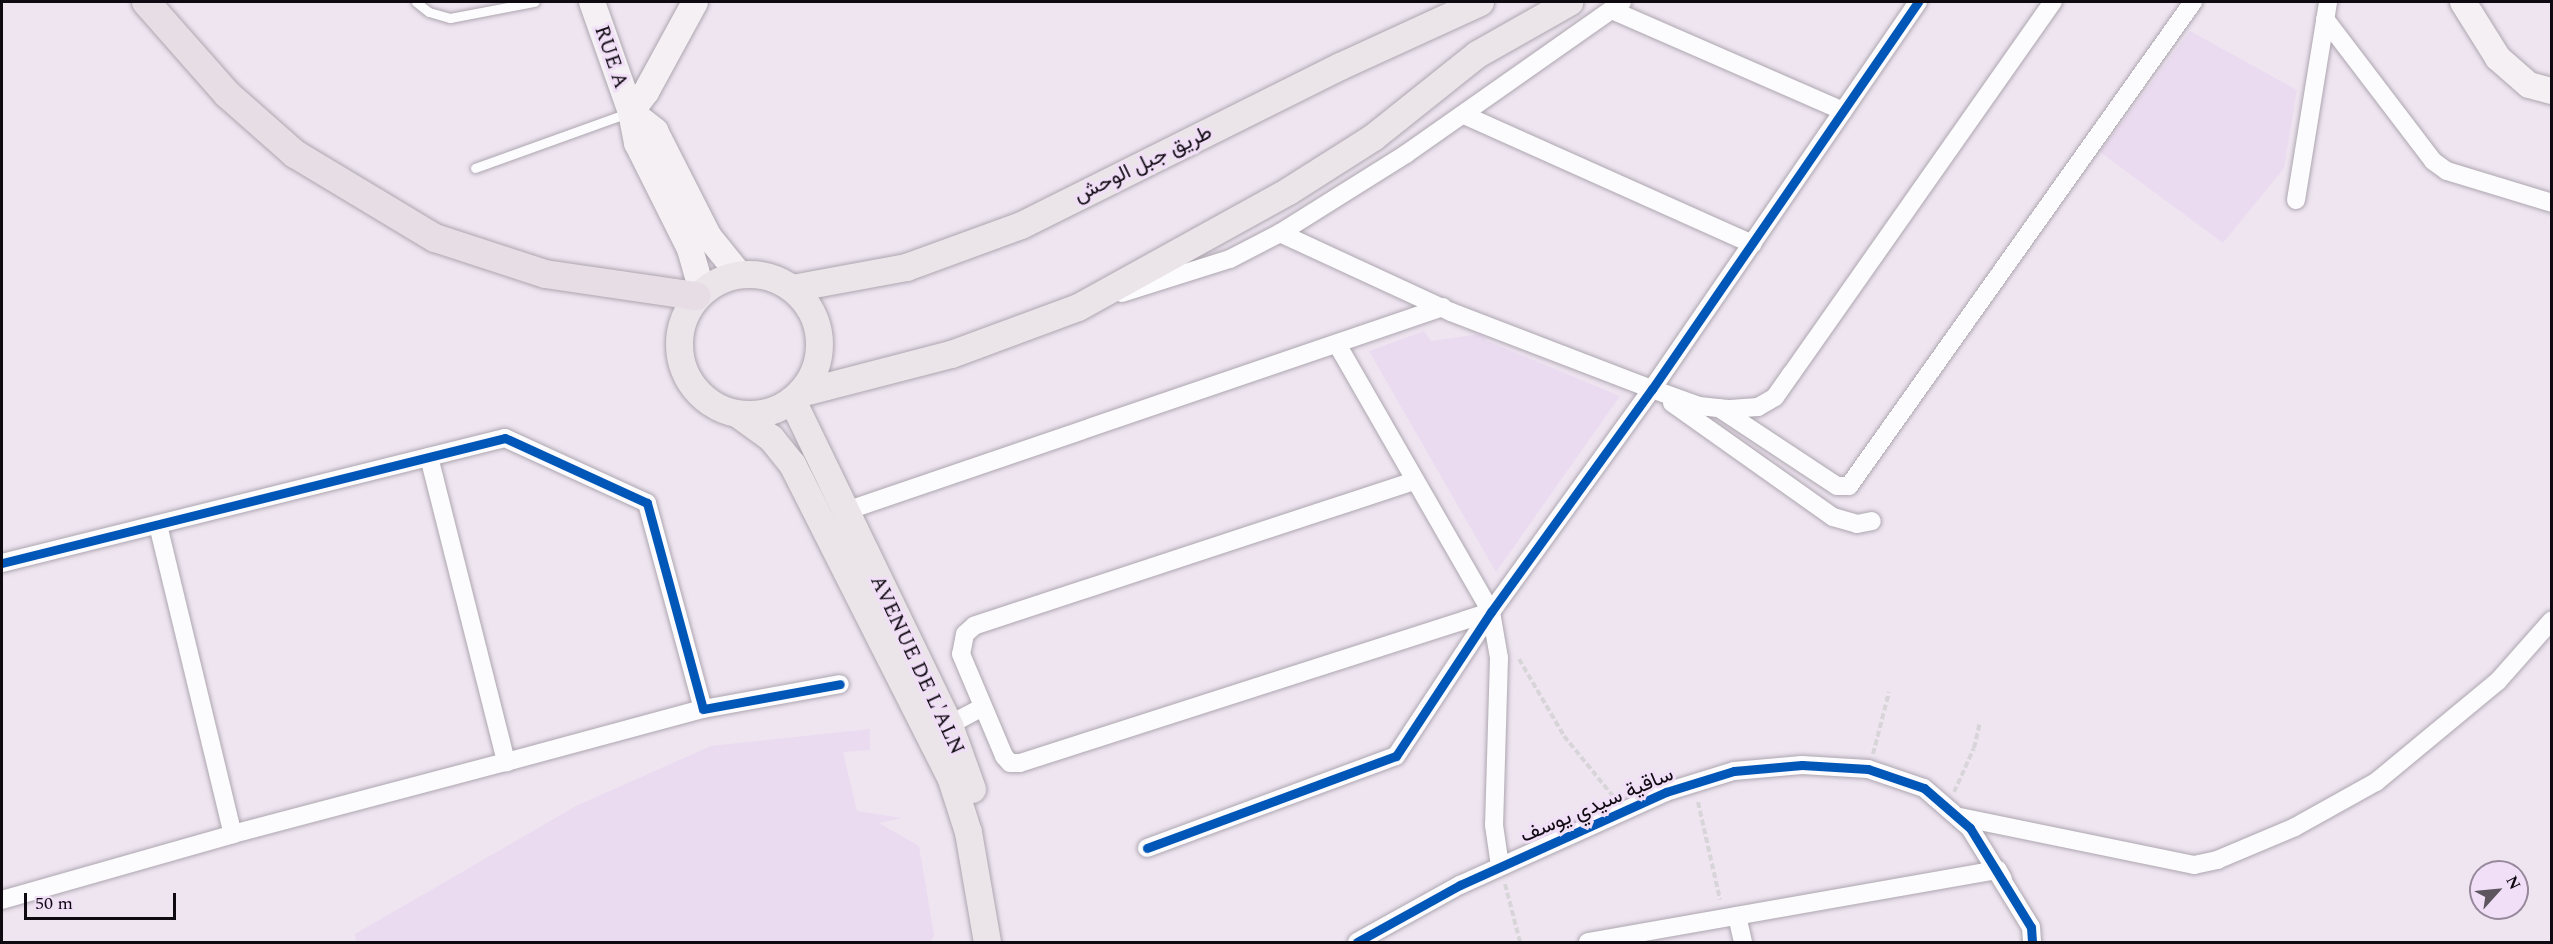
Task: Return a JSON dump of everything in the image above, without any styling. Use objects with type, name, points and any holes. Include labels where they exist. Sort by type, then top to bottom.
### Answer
[{"type":"highway","points":[[146,2],[227,94],[295,154],[435,238],[545,274],[699,294]]},
{"type":"main road","name":"RUE A","points":[[592,2],[631,112],[637,143],[690,249],[699,294]]},
{"type":"main road","points":[[695,2],[646,92],[631,112],[655,131],[709,237],[740,274]]},
{"type":"main road","name":"طريق جبل الوحش","points":[[792,288],[906,267],[1021,225],[1340,66],[1480,2]]},
{"type":"main road","points":[[738,414],[776,410],[796,396],[951,354],[1078,307],[1298,185],[1373,137],[1477,54],[1569,2]]},
{"type":"main road","points":[[2463,2],[2498,58],[2540,88]]},
{"type":"main road","points":[[796,396],[815,368],[819,339],[811,311],[792,288],[758,274],[740,274],[699,294],[687,309],[678,339],[683,370],[701,396],[738,414],[771,438],[792,464],[951,779],[970,842],[987,942]]},
{"type":"main road","name":"AVENUE DE L'ALN","points":[[796,396],[843,512],[949,725],[983,822],[1005,942]]},
{"type":"street","points":[[1147,848],[1396,756],[1491,612],[1652,389],[1918,2]]},
{"type":"street","points":[[1280,233],[1443,307],[1652,389],[1699,406],[1758,407],[1775,397],[2053,2]]},
{"type":"street","points":[[1719,408],[1837,486],[1849,486],[2193,2]]},
{"type":"street","points":[[1078,307],[1230,259],[1280,233],[1464,115],[1617,6],[1843,111]]},
{"type":"street","points":[[2296,200],[2327,10]]},
{"type":"street","points":[[2327,10],[2433,161],[2446,171],[2552,203]]},
{"type":"street","points":[[2540,88],[2552,102]]},
{"type":"street","points":[[1464,115],[1752,244]]},
{"type":"street","points":[[843,512],[1443,307]]},
{"type":"street","points":[[1337,345],[1491,612],[1499,658],[1494,825],[1500,866]]},
{"type":"street","points":[[1652,389],[1833,517],[1857,524],[1872,521]]},
{"type":"street","points":[[2,563],[505,438],[647,503],[703,709]]},
{"type":"street","points":[[429,458],[506,762]]},
{"type":"street","points":[[1414,481],[974,626],[965,634],[961,654],[1004,756],[1010,763],[1020,763],[1491,612]]},
{"type":"street","points":[[158,525],[233,834]]},
{"type":"street","points":[[1954,812],[2194,865],[2217,860],[2295,827],[2376,782],[2498,681],[2552,620]]},
{"type":"street","points":[[2,900],[233,834],[703,709],[840,684]]},
{"type":"street","points":[[949,725],[983,707]]},
{"type":"street","name":"ساقية سيدي يوسف","points":[[1358,942],[1500,866],[1625,810],[1734,771],[1802,765],[1868,769],[1924,788],[1954,812],[1998,870],[2031,927],[2032,942]]},
{"type":"street","points":[[1588,942],[1998,870],[2041,942]]},
{"type":"street","points":[[1731,917],[1743,942]]},
{"type":"lane","points":[[416,2],[429,12],[450,18],[534,2]]},
{"type":"lane","points":[[475,168],[631,112]]},
{"type":"path","points":[[1515,654],[1564,736],[1625,810]]},
{"type":"path","points":[[1868,769],[1889,692]]},
{"type":"path","points":[[1954,812],[1980,723]]},
{"type":"path","points":[[1694,784],[1731,917]]},
{"type":"path","points":[[1500,866],[1520,942]]},
{"type":"shaded area","points":[[2190,31],[2297,90],[2284,168],[2223,243],[2100,152]]},
{"type":"shaded area","points":[[1424,331],[1431,341],[1481,334],[1487,341],[1620,396],[1496,572],[1369,351]]},
{"type":"shaded area","points":[[870,729],[870,750],[843,752],[857,811],[902,818],[879,823],[919,846],[934,935],[931,942],[356,942],[355,934],[576,806],[711,746]]},
{"type":"cycle path","points":[[1147,848],[1396,756],[1491,612],[1652,389],[1918,2]]},
{"type":"cycle path","points":[[2,563],[505,438],[647,503],[703,709],[840,684]]},
{"type":"cycle path","points":[[1357,942],[1460,885],[1666,792],[1734,771],[1802,765],[1868,769],[1924,788],[1970,828],[2031,927],[2032,942]]}]
